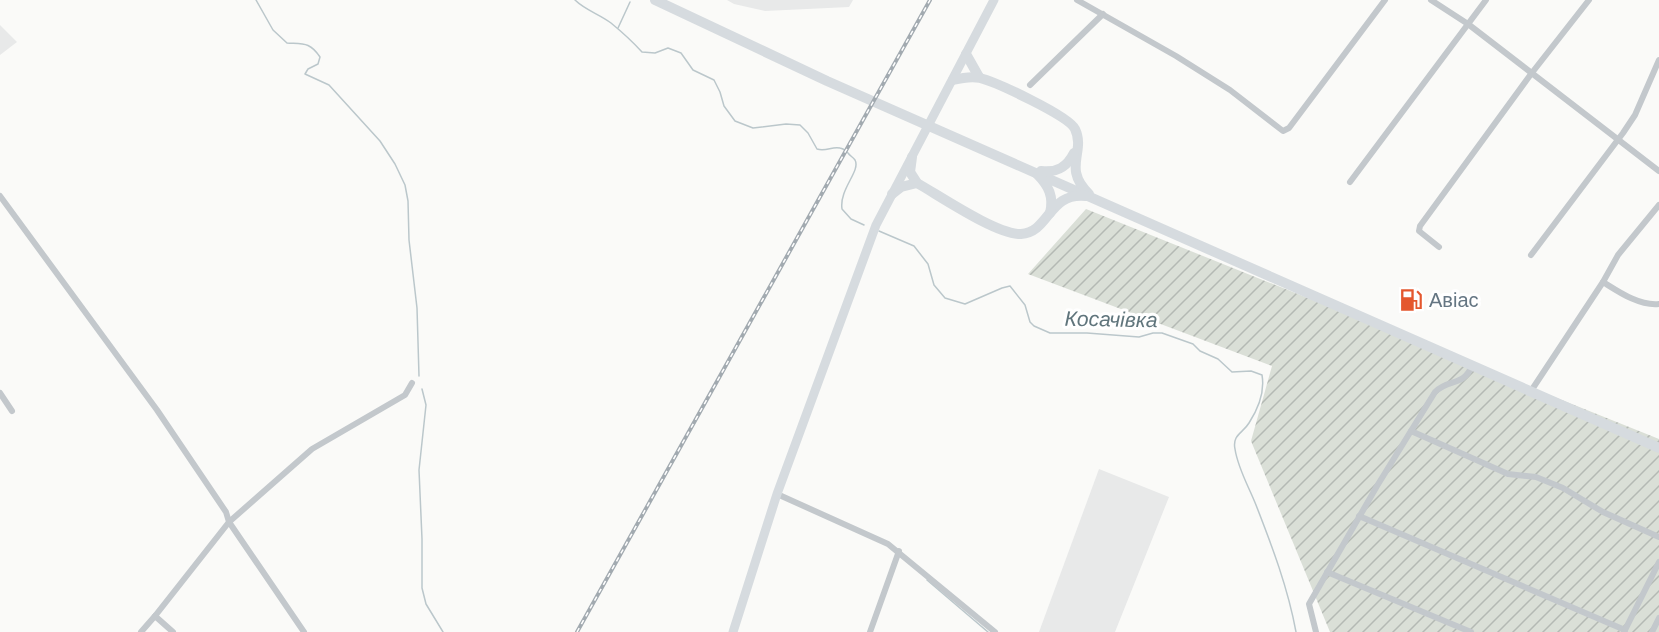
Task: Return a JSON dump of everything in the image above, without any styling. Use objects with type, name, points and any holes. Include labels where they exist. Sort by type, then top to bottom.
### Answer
[{"type":"main road","points":[[655,0],[827,81],[1659,448]]},
{"type":"main road","points":[[966,54],[979,77]]},
{"type":"main road","points":[[953,80],[979,77],[1056,113],[1070,122],[1075,128],[1077,141],[1074,163],[1076,173],[1083,189],[1092,197]]},
{"type":"main road","points":[[1033,171],[1048,172],[1069,164],[1077,141]]},
{"type":"main road","points":[[912,157],[910,172],[917,183],[1006,232],[1021,234],[1036,229],[1060,202],[1069,197],[1078,195],[1092,197]]},
{"type":"main road","points":[[1033,171],[1044,181],[1052,196],[1050,214]]},
{"type":"main road","points":[[892,194],[902,187],[917,183]]},
{"type":"street","points":[[733,632],[777,494],[876,225],[994,0]]},
{"type":"street","points":[[1077,0],[1230,90],[1283,131],[1289,128],[1385,0]]},
{"type":"street","points":[[1431,0],[1468,24],[1659,171]]},
{"type":"street","points":[[1350,182],[1486,0]]},
{"type":"street","points":[[1439,247],[1419,231],[1419,227],[1531,74],[1589,0]]},
{"type":"street","points":[[1030,85],[1103,14]]},
{"type":"street","points":[[1532,255],[1635,115],[1659,60]]},
{"type":"street","points":[[0,196],[157,410],[223,505],[229,522],[304,632]]},
{"type":"street","points":[[1531,392],[1603,282],[1618,255],[1659,205]]},
{"type":"street","points":[[1603,282],[1645,303],[1659,304]]},
{"type":"street","points":[[1316,632],[1309,604],[1359,516],[1436,392],[1441,387],[1465,378],[1472,366]]},
{"type":"street","points":[[141,632],[229,522],[312,448],[405,395],[412,383]]},
{"type":"street","points":[[0,393],[12,411]]},
{"type":"street","points":[[1411,431],[1508,474],[1536,477],[1563,488],[1603,512],[1659,537]]},
{"type":"street","points":[[777,494],[888,544],[995,632]]},
{"type":"street","points":[[1359,516],[1624,631],[1659,562]]},
{"type":"street","points":[[870,632],[899,551]]},
{"type":"street","points":[[1327,572],[1471,632]]},
{"type":"street","points":[[155,616],[173,632]]},
{"type":"street","points":[[1652,632],[1659,618]]},
{"type":"shaded area","points":[[727,0],[853,0],[849,7],[765,11],[734,4]]},
{"type":"shaded area","points":[[0,25],[17,42],[0,55]]},
{"type":"shaded area","points":[[1086,209],[1659,439],[1659,632],[1330,632],[1251,441],[1272,366],[1028,274]]},
{"type":"shaded area","points":[[1099,469],[1169,497],[1115,632],[1039,632]]},
{"type":"waterway","points":[[256,0],[273,30],[287,43],[306,45],[316,52],[320,57],[318,64],[308,69],[305,74],[329,85],[380,141],[405,185],[417,308],[419,376]]},
{"type":"waterway","name":"Косачівка","points":[[575,0],[611,23],[642,52],[655,53],[668,48],[681,53],[693,70],[714,80],[724,106],[735,121],[753,128],[786,124],[800,125],[808,133],[817,149],[842,148],[856,164],[844,194],[842,209],[851,219],[864,225]]},
{"type":"waterway","points":[[618,28],[630,2]]},
{"type":"waterway","name":"Косачівка","points":[[879,231],[914,246],[928,264],[934,285],[945,298],[965,304],[1010,286],[1025,305],[1030,322],[1050,333],[1139,337],[1162,333],[1193,344],[1200,351],[1218,359],[1232,372],[1251,371],[1262,375],[1262,394],[1258,406],[1234,444],[1241,471],[1279,567],[1296,632]]},
{"type":"waterway","points":[[422,389],[426,405],[419,470],[422,588],[426,604],[443,632]]},
{"type":"waterway","points":[[927,580],[988,632]]},
{"type":"railway","points":[[577,632],[930,0]]},
{"type":"place","name":"Авіас","points":[[1411,300]]}]
